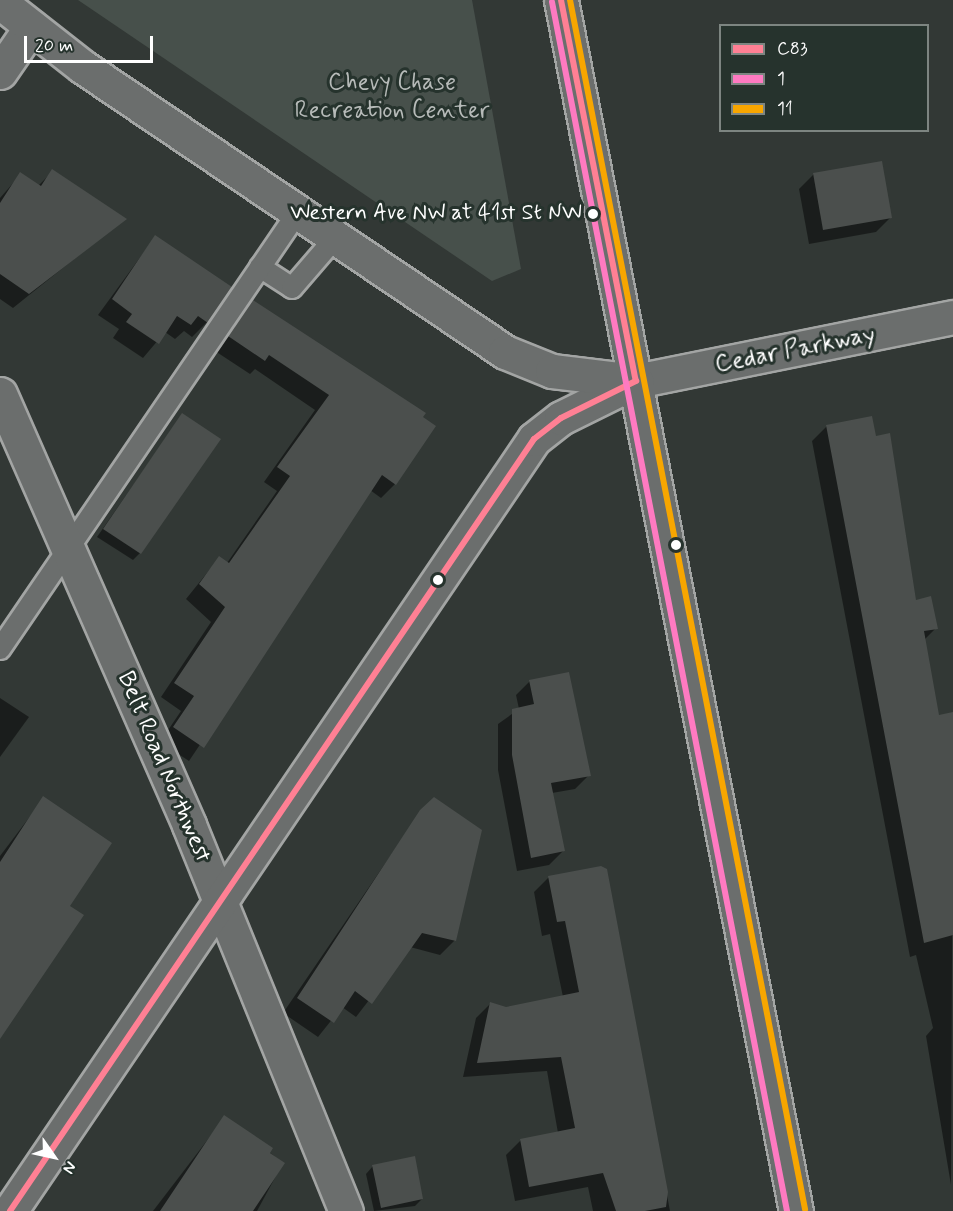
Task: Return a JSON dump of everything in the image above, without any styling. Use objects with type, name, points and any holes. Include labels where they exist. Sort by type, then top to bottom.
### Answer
[{"type":"street","points":[[561,0],[796,1211]]},
{"type":"street","points":[[0,2],[31,27],[298,213],[518,358],[575,375],[636,381]]},
{"type":"street","points":[[0,72],[31,27]]},
{"type":"street","name":"Cedar Parkway","points":[[636,381],[953,317]]},
{"type":"street","points":[[10,1211],[534,439],[561,418],[636,381]]},
{"type":"street","name":"Belt Road Northwest","points":[[0,394],[69,547],[220,899],[346,1211]]},
{"type":"lane","points":[[0,649],[298,213]]},
{"type":"lane","points":[[260,267],[292,288],[335,238]]},
{"type":"green space","name":"Chevy Chase Recreation Center","points":[[78,0],[472,0],[521,269],[492,281]]},
{"type":"building","points":[[882,161],[892,218],[823,230],[813,173]]},
{"type":"building","points":[[52,169],[127,219],[29,294],[0,274],[0,203],[20,172],[41,186]]},
{"type":"building","points":[[155,235],[232,287],[208,323],[198,316],[191,325],[177,316],[159,344],[126,322],[132,314],[112,299]]},
{"type":"building","points":[[253,300],[426,413],[423,417],[436,426],[396,485],[382,475],[204,748],[173,727],[194,696],[174,683],[225,607],[199,584],[219,556],[229,563],[290,476],[277,467],[329,395],[269,355],[265,361],[228,336]]},
{"type":"building","points":[[182,413],[221,439],[141,554],[103,529]]},
{"type":"building","points":[[872,416],[876,436],[890,433],[916,600],[931,596],[938,629],[924,631],[939,715],[953,712],[953,935],[924,943],[826,425]]},
{"type":"building","points":[[569,672],[591,776],[551,783],[565,851],[531,858],[512,755],[512,709],[534,704],[529,680]]},
{"type":"building","points":[[43,796],[112,843],[70,906],[84,915],[0,1039],[0,862]]},
{"type":"building","points":[[434,797],[482,830],[456,941],[422,933],[372,1004],[355,991],[334,1023],[297,998],[420,810]]},
{"type":"building","points":[[601,866],[607,869],[668,1192],[666,1207],[645,1211],[616,1211],[603,1173],[529,1187],[520,1139],[575,1128],[561,1057],[477,1063],[490,1002],[506,1007],[579,992],[565,921],[557,922],[548,876]]},
{"type":"building","points":[[224,1115],[273,1148],[270,1153],[285,1163],[253,1211],[160,1211]]},
{"type":"building","points":[[415,1156],[423,1199],[381,1208],[372,1165]]},
{"type":"transit line","name":"C83","points":[[561,0],[636,381]]},
{"type":"transit line","name":"11","points":[[570,0],[805,1209]]},
{"type":"transit line","name":"1","points":[[552,2],[787,1211]]},
{"type":"transit line","name":"C83","points":[[10,1211],[534,439],[561,418],[636,381]]},
{"type":"place","name":"Western Ave NW at 41st St NW","points":[[593,214]]}]
